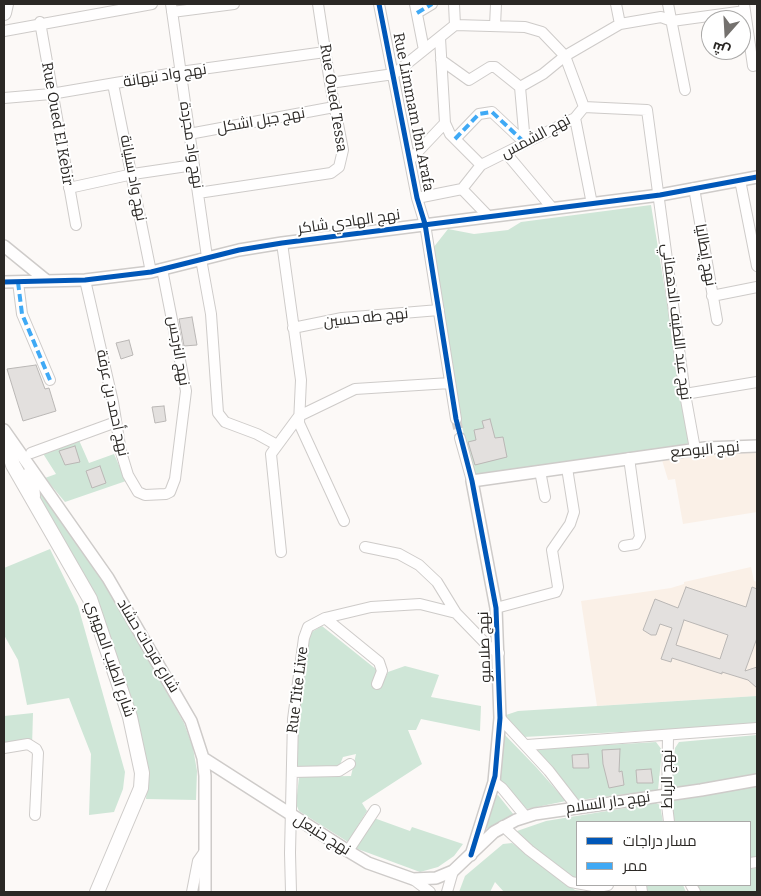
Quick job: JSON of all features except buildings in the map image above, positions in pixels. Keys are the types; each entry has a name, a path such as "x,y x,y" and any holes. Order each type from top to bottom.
{"main road":[{"path":"4,13 6,4"},
{"name":"شارع الطيب المهيري","path":"4,436 14,465 90,599 130,717 142,773 141,788 97,892"},
{"path":"32,472 33,499"}],"street":[{"path":"4,31 40,22 152,4"},
{"path":"171,8 234,4"},
{"name":"Rue Oued Tessa","path":"198,193 334,172 343,158 318,4"},
{"name":"Rue Limmam Ibn Arafa","path":"379,4 417,198 425,224"},
{"path":"424,50 416,8 432,4"},
{"path":"330,84 394,74 455,25 454,4"},
{"path":"495,26 496,4"},
{"path":"616,4 620,24"},
{"path":"668,4 685,90"},
{"name":"نهج واد مجردة","path":"171,8 198,193 211,314 218,413 225,422 257,434 277,445"},
{"path":"520,88 543,74 565,56 620,24 661,17 672,21 744,8 753,66 757,64"},
{"name":"Rue Oued El Kebir","path":"40,22 51,94 76,225"},
{"name":"نهج الشمس","path":"455,25 525,27 542,32 565,56 584,107 575,118 482,165"},
{"path":"417,198 462,189 482,165 450,134 445,122 440,38"},
{"name":"نهج واد نبهانة","path":"4,98 51,94 180,72 325,52"},
{"path":"440,60 469,80 490,67 495,67 520,88 525,143"},
{"name":"نهج واد سليانة","path":"113,84 157,270"},
{"name":"نهج عبد اللطيف الدهماني","path":"584,107 647,110 660,195 685,394 695,449"},
{"name":"نهج جبل اشكل","path":"189,134 334,108"},
{"path":"455,139 479,114 492,112 525,143"},
{"path":"575,118 592,204"},
{"path":"410,160 445,122"},
{"path":"506,153 554,209"},
{"path":"69,188 133,174 194,165"},
{"name":"نهج الهادي شاكر","path":"4,282 85,280 157,270 204,258 282,243 660,195 757,177"},
{"path":"740,180 757,266"},
{"name":"نهج إيطاليا","path":"694,188 717,320"},
{"path":"462,189 489,217"},
{"path":"425,224 456,419"},
{"path":"282,243 301,380 298,423 344,521"},
{"path":"4,246 47,281"},
{"name":"نهج النرجس","path":"157,270 186,391 175,480 170,492"},
{"name":"نهج أحمد بن عرفة","path":"85,280 113,402 120,452 133,487 145,495 170,492"},
{"path":"18,282 22,314 50,380"},
{"path":"712,296 757,287"},
{"name":"نهج طه حسين","path":"293,328 342,318 439,310"},
{"path":"685,394 757,382"},
{"path":"281,552 271,457 277,445 299,416 355,389 450,383"},
{"path":"31,453 116,422"},
{"name":"شارع فرحات حشاد","path":"4,430 108,578 191,721 203,758 205,892"},
{"name":"نهج صلامبو","path":"460,438 472,480 496,608 499,653 500,718 494,782 471,855"},
{"name":"نهج البوصع","path":"472,480 695,449 725,446 757,446"},
{"path":"624,546 636,544 640,537 629,458"},
{"path":"496,608 552,595 556,592 558,587 552,550 570,524 574,512 567,468"},
{"path":"540,471 545,497"},
{"path":"365,547 399,554 420,565 437,582 456,613 482,641 499,653"},
{"name":"Rue Tite Live","path":"291,892 293,719 304,638 308,627 325,618 371,607 403,603 420,604 456,613"},
{"path":"325,618 379,662 382,671 376,684"},
{"path":"500,718 526,745 577,807"},
{"path":"526,745 573,740 668,736 757,728"},
{"name":"نهج الرباط","path":"668,736 667,795 669,821"},
{"path":"4,748 28,744 36,749 38,753 35,815"},
{"name":"نهج حنبعل","path":"203,758 291,816 368,863 413,879 436,878 453,871"},
{"path":"292,772 340,771 350,764"},
{"name":"نهج دار السلام","path":"471,855 488,837 503,826 526,817 577,807 757,780"},
{"path":"494,782 502,788 526,817"},
{"path":"348,851 375,810"},
{"path":"503,826 529,850 571,882 576,883"},
{"path":"192,892 198,861 205,851"},
{"path":"446,892 453,871 471,855"},
{"path":"413,879 430,892"}],"shaded area":[{"path":"757,451 757,512 683,524 675,479 668,480 662,460 706,452"},
{"path":"751,567 754,581 757,582 757,696 597,706 581,601 671,588 684,584 684,582"}],"green space":[{"path":"651,205 690,443 629,456 473,477 453,384 433,248 448,229 474,234 508,230 521,222"},
{"path":"78,438 89,463 114,454 126,481 65,502 45,478 56,474 42,452"},
{"path":"38,487 102,576 184,723 193,748 197,771 196,800 146,799 148,766 130,697 38,497"},
{"path":"50,549 78,606 125,772 123,789 114,812 89,815 91,754 69,698 27,705 18,660 4,635 4,568"},
{"path":"322,626 377,670 371,685 380,689 388,672 405,666 439,675 431,697 481,706 480,731 421,719 416,730 408,730 422,764 362,803 367,811 348,842 299,811 296,804 299,777 351,776 356,754 343,757 339,767 295,768 298,726 310,633"},
{"path":"757,696 757,725 523,737 503,716 518,711"},
{"path":"33,713 32,747 4,751 4,716"},
{"path":"504,734 566,801 527,809 500,780"},
{"path":"757,735 757,775 675,788 672,780 675,748 679,742"},
{"path":"656,742 662,750 658,790 579,800 535,753 539,749"},
{"path":"757,786 757,859 751,860 751,821 672,821 671,800"},
{"path":"498,795 514,815 488,829 483,827 494,796"},
{"path":"656,803 660,805 663,821 576,821 576,881 517,835 517,831 546,821"},
{"path":"374,818 410,831 412,827 463,844 454,856 438,867 420,872 355,848"},
{"path":"512,843 575,890 593,892 504,892 495,882 490,892 459,892 465,876 503,844"},
{"path":"757,868 757,892 697,892 694,886 751,886 751,869"},
{"path":"644,886 683,886 686,892 645,892"}],"tunnel":[{"path":"456,419 460,438"}],"marked path":[{"path":"417,13 432,4"},
{"path":"455,139 479,114 492,112 525,143"},
{"path":"18,282 22,314 50,380"}],"cycle path":[{"path":"379,4 417,198 425,224 456,419 472,481 496,608 500,718 495,776 471,855"},
{"path":"4,282 85,280 151,272 239,250 282,243 660,195 757,177"}]}
